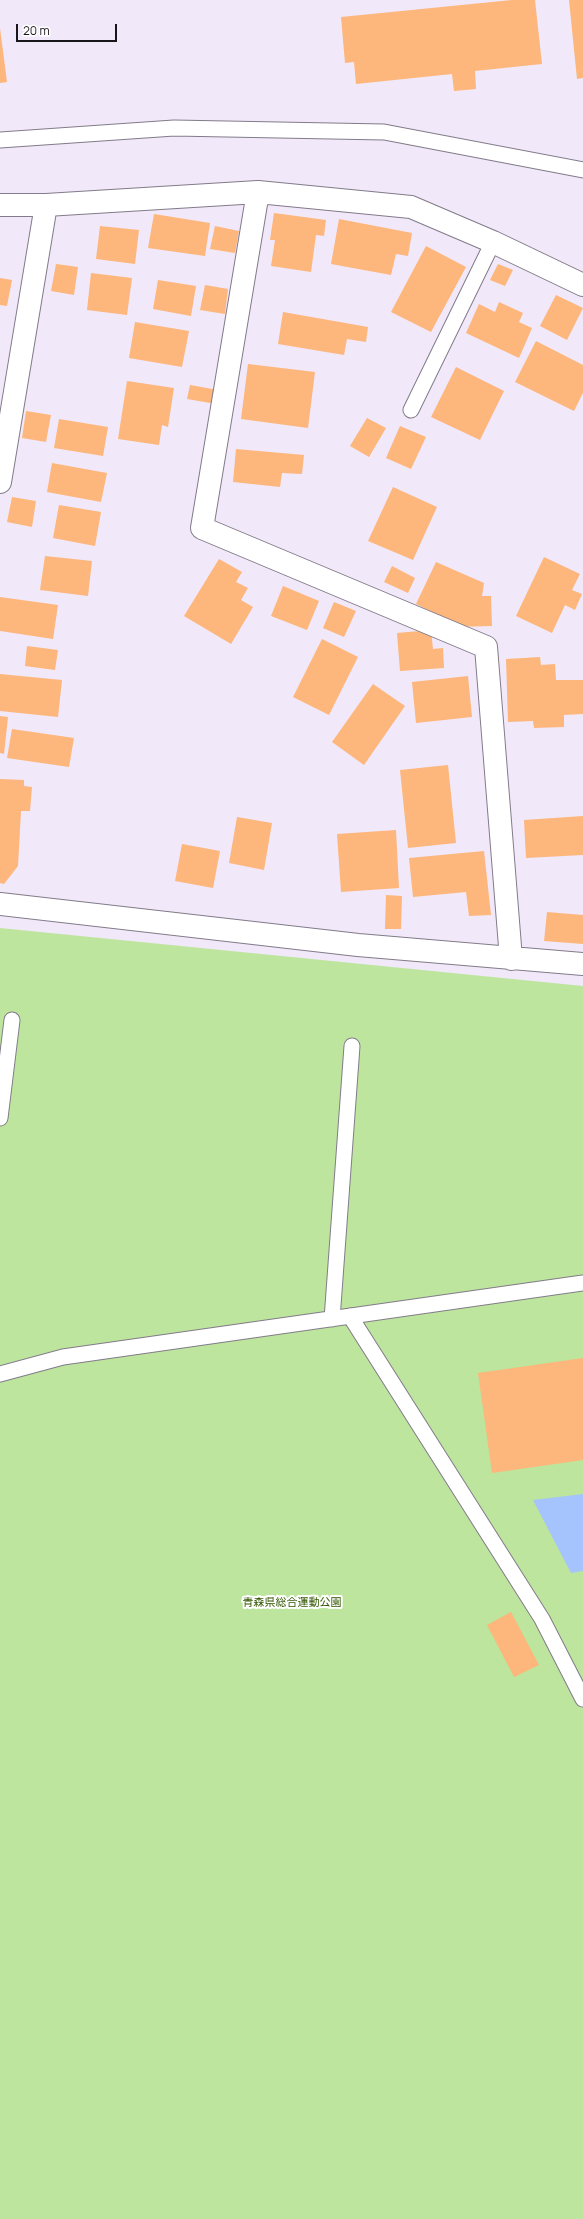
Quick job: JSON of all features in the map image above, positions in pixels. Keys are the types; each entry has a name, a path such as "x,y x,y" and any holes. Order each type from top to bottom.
{"street":[{"path":"258,192 202,528 486,647 511,959"},
{"path":"0,205 46,205 258,192 411,207 493,242 583,285"},
{"path":"0,482 46,205"},
{"path":"0,904 358,945 583,964"}],"lane":[{"path":"0,140 174,128 384,132 583,170"},
{"path":"411,410 493,242"},
{"path":"0,1118 12,1020"},
{"path":"332,1319 352,1046"},
{"path":"0,1374 63,1357 583,1283"},
{"path":"350,1316 542,1619 583,1699"}],"green space":[{"name":"青森県総合運動公園","path":"0,928 583,986 583,2219 0,2219"}],"water":[{"path":"583,1494 583,1571 571,1573 533,1500"}],"building":[{"path":"512,0 535,0 542,64 475,71 476,89 454,91 452,74 356,84 354,62 345,63 341,17"},
{"path":"569,0 583,0 583,78 577,79"},
{"path":"0,28 7,82 0,83"},
{"path":"274,213 326,220 324,236 316,235 311,272 271,266 275,240 270,240"},
{"path":"154,214 210,223 205,256 148,248"},
{"path":"339,219 412,233 408,256 396,254 391,275 331,264"},
{"path":"100,226 139,230 135,264 96,259"},
{"path":"215,226 239,231 235,253 210,249"},
{"path":"426,246 466,267 431,332 391,312"},
{"path":"56,264 78,267 74,295 51,291"},
{"path":"498,264 513,270 505,286 490,280"},
{"path":"91,273 132,278 127,315 87,310"},
{"path":"0,278 12,280 7,306 0,305"},
{"path":"158,280 196,286 191,316 153,309"},
{"path":"205,285 228,289 225,314 200,310"},
{"path":"556,295 583,308 567,340 540,326"},
{"path":"499,302 523,313 519,322 532,328 519,358 466,333 479,304 495,312"},
{"path":"283,312 368,327 366,342 347,339 344,355 278,344"},
{"path":"135,322 189,331 182,367 129,358"},
{"path":"536,341 583,365 583,393 574,411 515,382"},
{"path":"248,364 315,372 308,428 241,419"},
{"path":"456,367 504,391 480,440 431,417"},
{"path":"127,381 174,388 168,427 162,425 159,445 118,439"},
{"path":"190,385 218,390 216,404 187,399"},
{"path":"26,411 51,415 46,442 22,438"},
{"path":"367,418 386,428 369,457 350,446"},
{"path":"59,419 108,427 103,456 54,448"},
{"path":"400,426 426,437 411,469 386,458"},
{"path":"236,449 304,455 302,474 282,473 280,487 233,482"},
{"path":"52,463 107,473 101,502 47,492"},
{"path":"393,487 437,507 413,560 368,541"},
{"path":"12,497 36,501 32,527 7,522"},
{"path":"59,505 101,512 95,546 53,538"},
{"path":"45,556 92,561 88,596 40,590"},
{"path":"544,557 580,574 572,590 582,594 575,610 565,605 552,633 516,616"},
{"path":"219,559 242,572 236,582 248,588 241,600 253,607 231,644 184,616"},
{"path":"436,562 484,583 482,596 491,596 492,626 454,627 454,623 416,604"},
{"path":"392,566 415,578 408,593 384,582"},
{"path":"283,586 319,601 307,630 271,616"},
{"path":"0,597 58,605 53,639 0,631"},
{"path":"334,602 356,611 344,637 323,628"},
{"path":"431,630 433,649 443,648 444,668 400,671 397,633"},
{"path":"322,639 358,657 329,715 293,697"},
{"path":"27,646 58,650 55,670 25,666"},
{"path":"540,657 541,665 555,664 556,680 583,680 583,714 564,715 564,727 534,728 533,721 508,722 506,659"},
{"path":"0,674 62,680 58,717 0,711"},
{"path":"468,676 472,717 416,723 412,682"},
{"path":"373,684 405,706 364,765 332,742"},
{"path":"0,716 8,717 4,754 0,753"},
{"path":"12,729 74,738 69,767 7,758"},
{"path":"448,765 456,843 408,848 400,770"},
{"path":"0,779 24,780 24,786 32,787 30,811 21,811 18,866 4,884 0,883"},
{"path":"583,816 583,855 526,858 524,820"},
{"path":"237,817 272,823 264,870 229,863"},
{"path":"396,830 399,888 341,892 337,834"},
{"path":"182,844 220,851 213,888 175,881"},
{"path":"484,851 491,915 469,916 466,892 413,897 409,858"},
{"path":"386,895 402,896 401,929 385,929"},
{"path":"547,912 583,915 583,944 544,941"},
{"path":"583,1358 583,1460 492,1473 478,1373"},
{"path":"511,1612 539,1665 514,1677 487,1625"}]}
